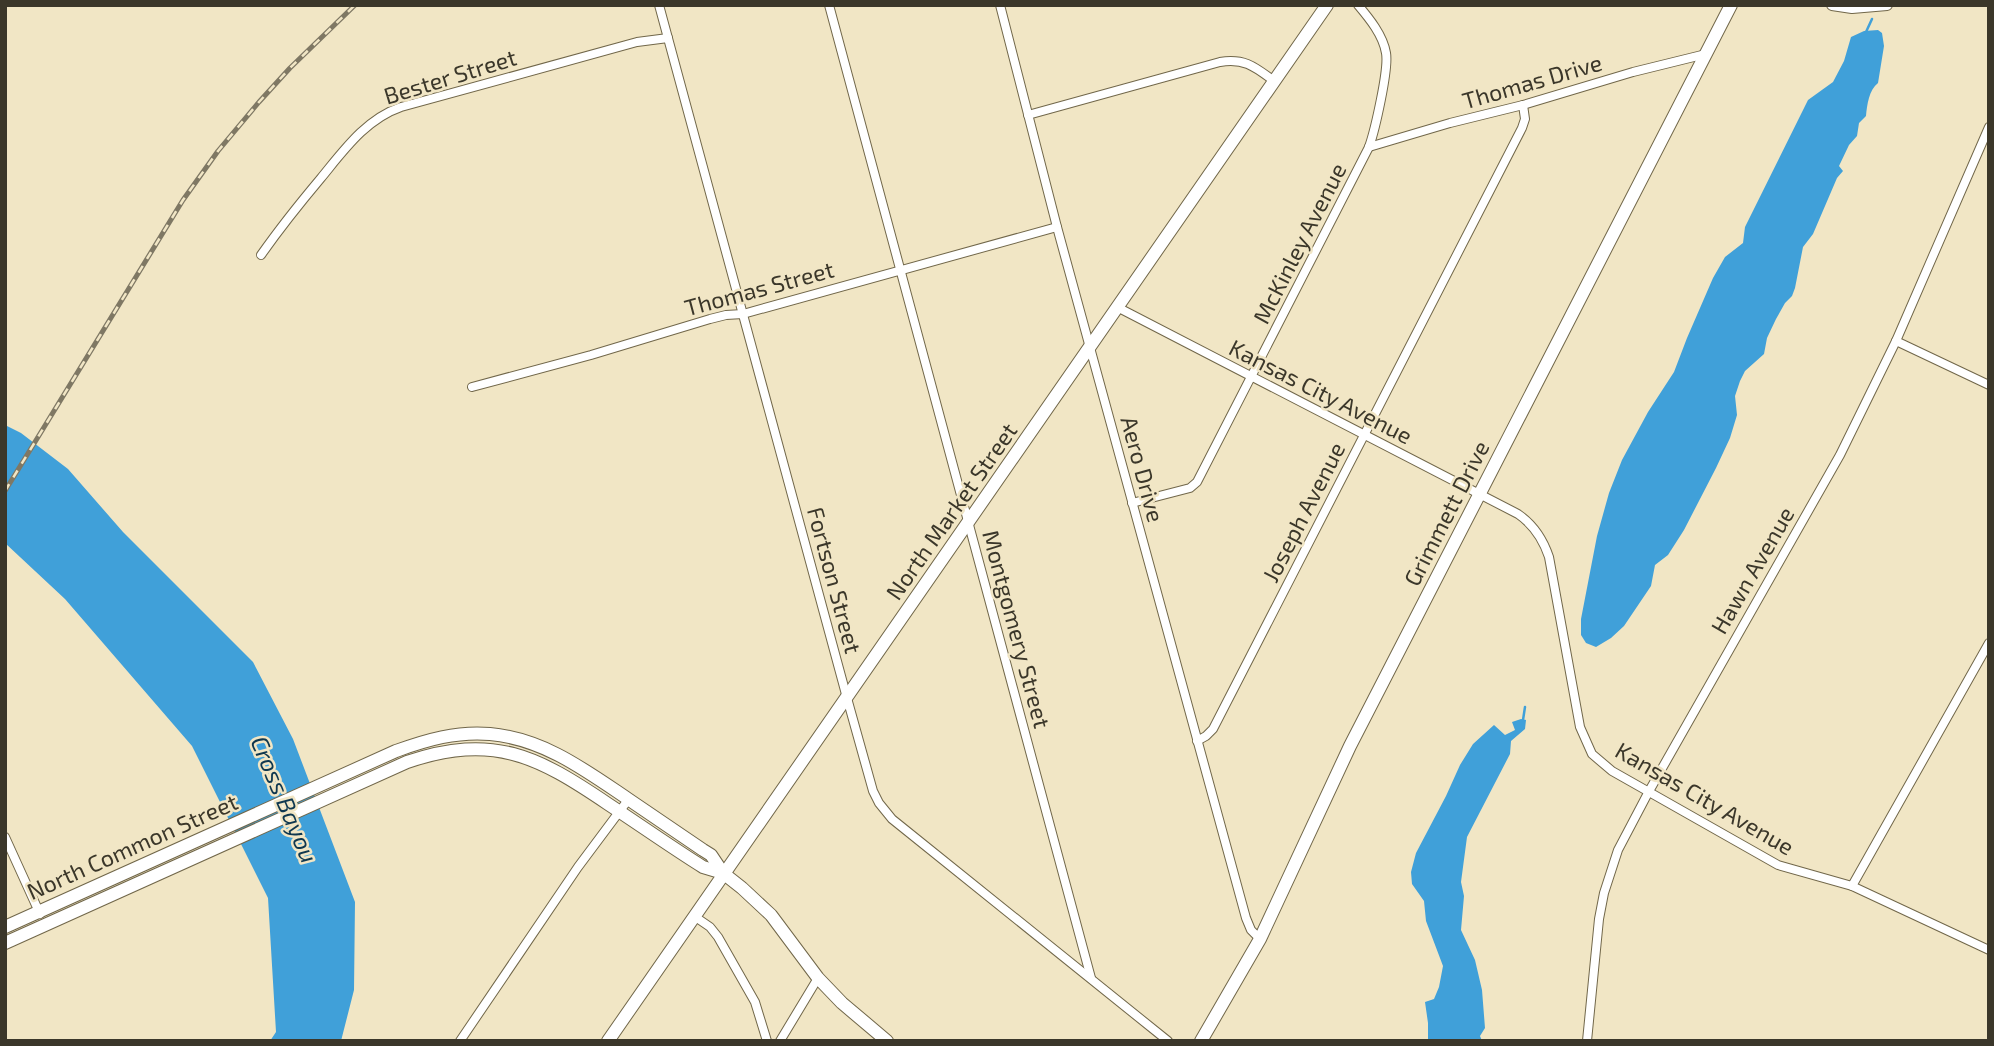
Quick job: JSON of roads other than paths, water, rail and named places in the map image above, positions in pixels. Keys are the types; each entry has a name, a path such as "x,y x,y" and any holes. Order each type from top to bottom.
{"main road":[{"name":"North Market Street","path":"608,1041 1327,5"},
{"name":"Grimmett Drive","path":"1200,1041 1260,939 1350,746 1731,5"},
{"name":"North Common Street","path":"5,927 396,751 451,735 489,734 528,741 556,753 583,768 711,855 723,873 771,915 818,978 842,1003 887,1041"},
{"name":"North Common Street","path":"5,943 407,762 465,750 498,751 529,758 557,771 703,867 723,873"}],"street":[{"name":"Fortson Street","path":"659,5 873,791 886,813 1167,1041"},
{"name":"Montgomery Street","path":"829,5 1091,978"},
{"name":"Aero Drive","path":"1000,5 1057,227 1246,918 1251,930 1260,939"},
{"name":"McKinley Avenue","path":"1132,503 1190,488 1197,482 1369,147 1374,133 1387,58 1377,30 1358,5"},
{"path":"1832,5 1852,8 1887,5"},
{"name":"Bester Street","path":"261,255 296,207 345,149 383,114 637,42 668,38"},
{"name":"Thomas Drive","path":"1369,147 1706,54"},
{"path":"1028,115 1234,60 1250,64 1274,81"},
{"name":"Joseph Avenue","path":"1197,741 1213,729 1522,128 1525,114 1523,105"},
{"name":"Hawn Avenue","path":"1587,1041 1599,919 1618,850 1840,456 1896,341 1989,127"},
{"name":"Thomas Street","path":"472,387 710,319 743,314 1057,227"},
{"name":"Kansas City Avenue","path":"1117,307 1525,519 1543,540 1549,557 1580,727 1592,754 1612,771 1778,865 1852,886 1989,950"},
{"path":"1896,341 1989,385"},
{"path":"1852,886 1989,643"},
{"path":"460,1041 578,867 628,800"},
{"path":"5,837 45,925"},
{"path":"695,916 710,927 724,948 755,1002 767,1041"},
{"path":"780,1041 818,978"}],"water":[{"path":"1878,30 1882,33 1884,46 1878,83 1871,94 1866,116 1859,123 1857,136 1849,145 1839,166 1843,171 1837,178 1813,234 1803,247 1792,296 1776,319 1767,338 1764,354 1745,371 1740,381 1735,396 1737,415 1716,468 1684,530 1668,555 1655,565 1651,586 1624,626 1596,647 1586,643 1581,635 1581,619 1597,536 1622,460 1674,372 1713,278 1725,257 1743,243 1745,227 1808,100 1833,82 1844,61 1851,37 1864,31"},
{"name":"Cross Bayou","path":"5,425 21,433 68,469 123,532 253,662 293,739 355,902 354,990 341,1041 270,1041 276,1032 268,898 192,746 65,599 5,543"},
{"path":"1526,720 1525,729 1511,741 1510,754 1467,837 1461,882 1464,896 1461,930 1475,960 1482,990 1485,1028 1480,1036 1482,1041 1428,1041 1425,1002 1434,999 1443,966 1426,921 1424,901 1412,884 1411,872 1416,853 1473,744 1494,725 1505,735 1515,730 1512,722"}],"waterway":[{"path":"1866,32 1872,19"},
{"path":"1523,720 1525,707"}],"railway":[{"path":"5,491 183,200 218,151 290,68 355,5"}]}
